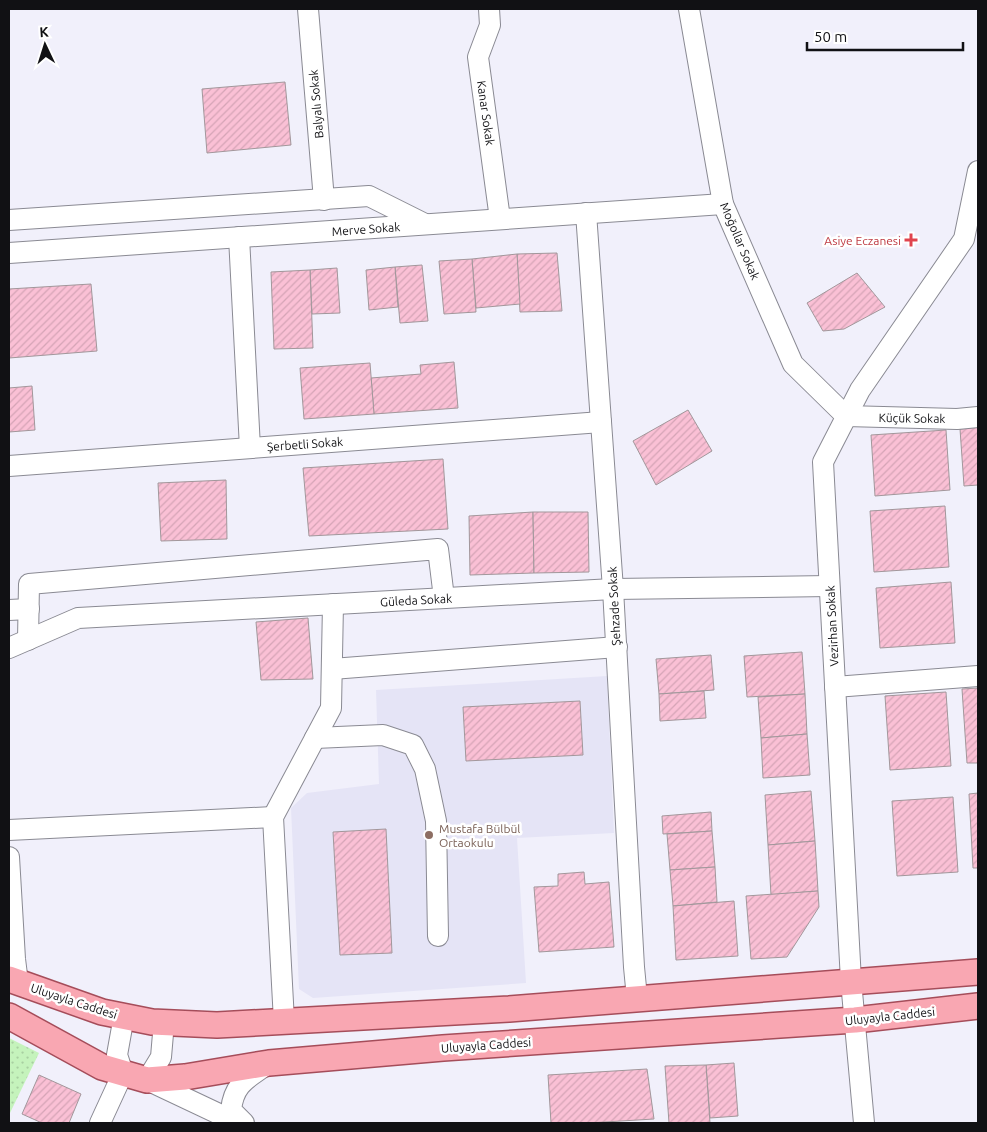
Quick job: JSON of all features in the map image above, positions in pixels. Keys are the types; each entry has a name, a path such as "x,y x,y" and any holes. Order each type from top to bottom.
{"main road":[{"name":"Uluyayla Caddesi","path":"13,981 102,1012 152,1022 217,1024 499,1009 978,972"},
{"name":"Uluyayla Caddesi","path":"9,1016 102,1067 147,1080 185,1078 269,1063 443,1048 855,1020 978,1006"}],"street":[{"name":"Balyalı Sokak","path":"308,9 324,200"},
{"name":"Kanar Sokak","path":"490,9 490,24 478,57 500,219"},
{"name":"Moğollar Sokak","path":"688,9 723,204 793,364 846,416"},
{"name":"Vezirhan Sokak","path":"864,1123 851,981 823,462 860,390 971,239 978,172"},
{"path":"9,220 369,196 427,224"},
{"name":"Merve Sokak","path":"9,253 723,204"},
{"name":"Şehzade Sokak","path":"586,213 613,589 634,967 638,998"},
{"path":"239,237 250,448"},
{"name":"Küçük Sokak","path":"846,416 958,419 978,417"},
{"name":"Şerbetli Sokak","path":"9,466 601,422"},
{"path":"28,640 29,584 438,549 444,598"},
{"name":"Güleda Sokak","path":"9,648 78,618 613,589 829,586"},
{"path":"284,1021 273,816 331,708 333,604"},
{"path":"9,610 29,609"},
{"path":"332,669 616,647"},
{"path":"835,687 978,676"},
{"path":"315,738 383,734 413,745 425,769 436,821 438,936"},
{"path":"9,830 273,816"},
{"path":"9,857 14,958 13,981"},
{"path":"100,1123 123,1073 117,1055 124,1016"},
{"path":"164,1022 161,1057 147,1080 238,1123"},
{"path":"244,1123 231,1110 233,1096 239,1085 269,1063"}],"shaded area":[{"name":"Mustafa Bülbül Ortaokulu","path":"607,676 614,833 517,838 526,983 313,998 299,989 291,808 307,793 379,784 376,690"}],"green space":[{"path":"9,1038 39,1053 9,1115"}],"building":[{"path":"285,82 291,145 207,153 202,89"},
{"path":"557,253 562,311 520,312 517,254"},
{"path":"517,254 520,304 476,308 472,259"},
{"path":"472,259 476,312 444,314 439,261"},
{"path":"422,265 428,321 400,323 395,267"},
{"path":"395,267 398,307 369,310 366,270"},
{"path":"337,268 340,313 312,314 310,270"},
{"path":"310,270 313,348 274,349 271,272"},
{"path":"857,273 885,307 844,329 823,331 807,303"},
{"path":"91,284 97,351 9,358 9,289"},
{"path":"454,362 458,408 374,414 371,378 421,374 420,365"},
{"path":"370,363 374,414 304,419 300,368"},
{"path":"32,386 35,430 9,432 9,388"},
{"path":"688,410 712,451 656,485 633,441"},
{"path":"978,427 978,485 964,486 960,429"},
{"path":"946,430 950,490 875,496 871,435"},
{"path":"443,459 448,529 309,536 303,468"},
{"path":"226,480 227,539 161,541 158,483"},
{"path":"945,506 949,567 874,572 870,511"},
{"path":"533,512 534,573 470,575 469,516"},
{"path":"533,512 588,512 589,572 534,573"},
{"path":"951,582 955,643 880,648 876,588"},
{"path":"308,618 313,679 261,680 256,622"},
{"path":"802,652 805,694 747,697 744,656"},
{"path":"711,655 714,690 659,694 656,659"},
{"path":"978,688 978,763 967,763 962,689"},
{"path":"704,691 706,718 660,721 659,694"},
{"path":"946,692 951,766 890,770 885,696"},
{"path":"805,694 807,734 761,738 758,697"},
{"path":"580,701 583,755 466,761 463,707"},
{"path":"807,734 810,775 763,778 761,738"},
{"path":"811,791 815,841 768,845 765,795"},
{"path":"978,793 978,868 973,868 969,794"},
{"path":"953,797 958,872 897,876 892,801"},
{"path":"711,812 712,831 663,834 662,816"},
{"path":"386,829 392,953 340,955 333,832"},
{"path":"712,831 715,867 670,870 667,834"},
{"path":"815,841 818,891 771,895 768,845"},
{"path":"715,867 717,902 673,906 670,870"},
{"path":"584,872 585,884 609,882 614,947 539,952 534,887 558,886 558,874"},
{"path":"818,891 819,907 787,957 751,959 746,896"},
{"path":"734,901 738,956 676,960 673,906"},
{"path":"734,1063 738,1116 710,1118 706,1065"},
{"path":"706,1065 710,1123 669,1123 665,1066"},
{"path":"647,1069 654,1119 551,1123 548,1075"},
{"path":"39,1075 81,1094 69,1123 42,1123 22,1114"}],"place":[{"name":"Asiye Eczanesi","path":"911,240"},
{"name":"Mustafa Bülbül Ortaokulu","path":"429,835"}]}
